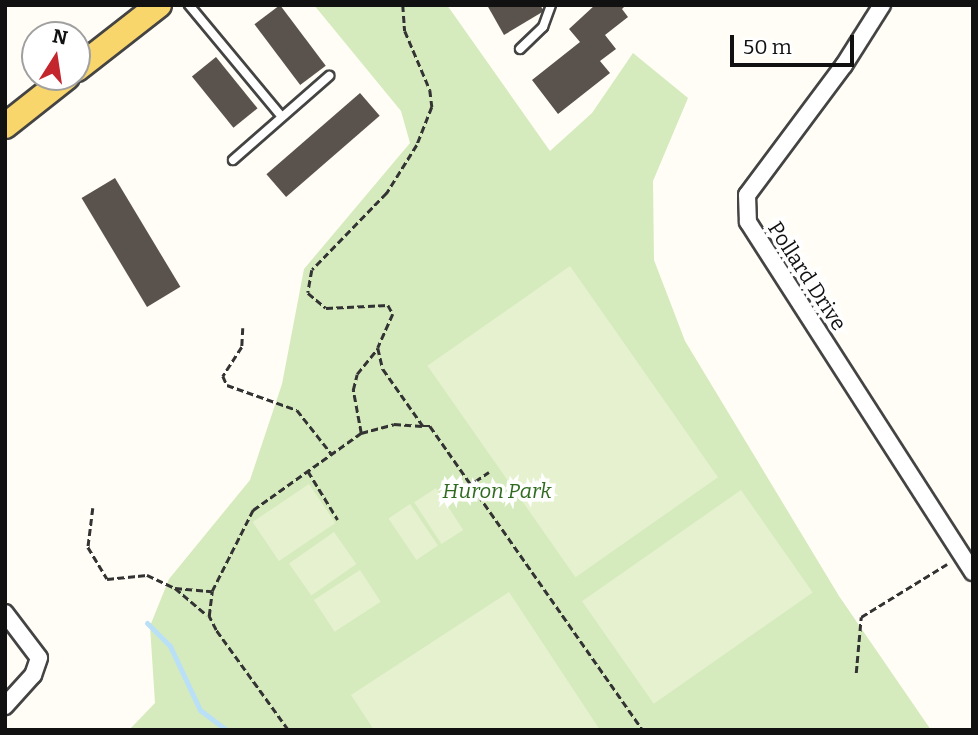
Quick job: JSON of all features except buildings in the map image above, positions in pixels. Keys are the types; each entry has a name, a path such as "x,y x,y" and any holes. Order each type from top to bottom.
{"main road":[{"path":"91,58 159,5"},
{"path":"5,126 49,91"}],"street":[{"name":"Pollard Drive","path":"882,5 844,65 747,195 748,222 973,572"},
{"path":"5,613 39,658 33,675 5,706"}],"lane":[{"path":"189,5 281,116"},
{"path":"520,49 543,27 551,5"},
{"path":"233,160 329,76"}],"path":[{"path":"360,433 353,390 357,374 378,348 393,314 388,305 326,308 312,302 308,293 312,270 387,192 417,145 432,107 405,31 403,5"},
{"path":"243,328 242,347 223,376 227,385 297,410 332,454"},
{"path":"378,348 383,369 422,426"},
{"path":"208,616 212,591 254,510 360,433 394,424 430,426 643,730"},
{"path":"309,471 338,520"},
{"path":"449,499 489,472"},
{"path":"93,508 88,547 107,579 147,575 175,588 208,616 288,730"},
{"path":"856,673 861,617 962,555"},
{"path":"175,588 212,591"}],"green space":[{"name":"Huron Park","path":"314,5 447,5 550,151 592,113 633,53 688,98 653,181 654,260 685,341 839,596 931,730 129,730 155,703 150,626 169,579 250,480 282,384 304,269 410,143 401,111"},
{"path":"570,266 718,477 575,577 427,366"},
{"path":"309,484 335,523 279,561 253,522"},
{"path":"436,488 463,530 441,544 414,502"},
{"path":"741,490 813,592 654,704 582,601"},
{"path":"410,504 438,545 416,560 388,519"},
{"path":"334,532 356,564 311,595 289,564"},
{"path":"360,570 381,602 335,632 314,600"},
{"path":"509,592 600,730 374,730 351,695"}],"waterway":[{"path":"147,623 170,646 200,710 227,730"}]}
